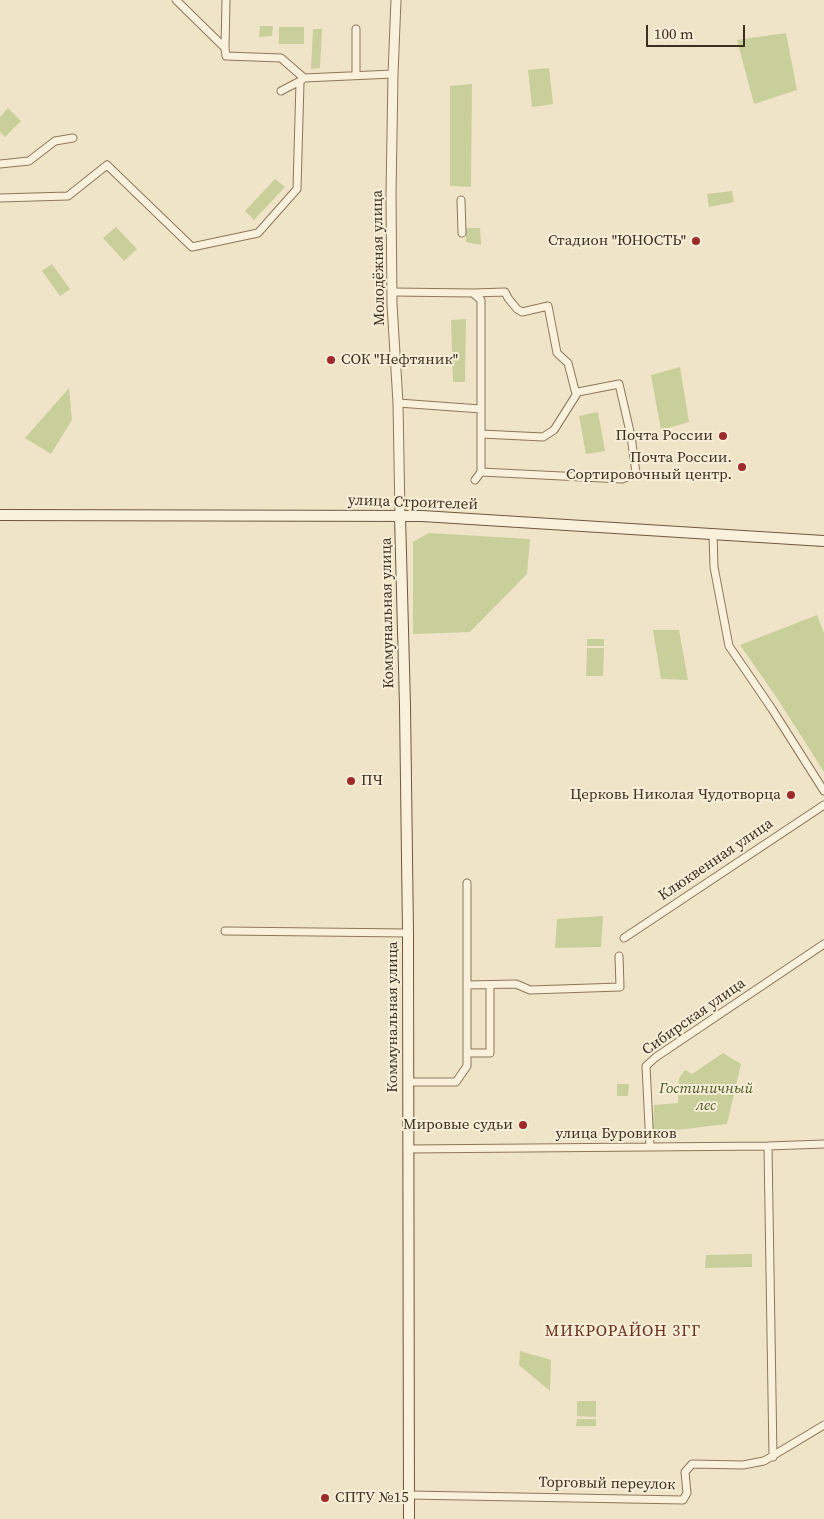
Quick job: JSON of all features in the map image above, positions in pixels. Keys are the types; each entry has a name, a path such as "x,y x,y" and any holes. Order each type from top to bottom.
{"main road":[{"name":"улица Строителей","path":"0,515 400,516 824,541"},
{"name":"Коммунальная улица","path":"400,516 408,933 409,1519"}],"street":[{"path":"176,0 225,48"},
{"path":"0,198 68,196 107,165 192,247 258,233 297,189 302,80 281,58 226,56 226,0"},
{"name":"Молодёжная улица","path":"396,0 392,194 400,516"},
{"path":"356,30 356,75"},
{"path":"281,91 302,80 393,74"},
{"path":"0,164 29,161 55,141 73,138"},
{"path":"461,200 462,234"},
{"path":"393,292 505,292 517,309 522,312 548,306 557,353 568,363 576,394"},
{"path":"473,293 481,300 481,472 475,480"},
{"path":"481,434 543,437 554,430 578,392 619,384 631,436 636,473 622,479 481,472"},
{"path":"398,403 481,408"},
{"path":"713,533 714,567 729,646 772,709 824,792"},
{"name":"Клюквенная улица","path":"624,938 824,805"},
{"path":"408,1082 456,1082 467,1066 467,884"},
{"path":"225,931 408,933"},
{"name":"Сибирская улица","path":"650,1147 646,1066 824,944"},
{"path":"466,985 516,984 530,990 620,987 619,956"},
{"path":"467,1053 490,1053 490,984"},
{"name":"улица Буровиков","path":"408,1149 824,1144"},
{"path":"768,1146 773,1457"},
{"path":"773,1457 824,1425"},
{"name":"Торговый переулок","path":"409,1495 683,1500 687,1493 685,1472 692,1464 754,1464 773,1457"}],"green space":[{"path":"260,26 273,26 272,36 259,37"},
{"path":"279,27 304,27 304,44 279,44"},
{"path":"313,29 322,29 320,68 311,69"},
{"path":"786,33 797,90 754,104 737,40"},
{"path":"549,68 553,104 532,107 528,70"},
{"path":"472,84 471,187 450,186 450,86"},
{"path":"8,108 21,121 5,137 0,132 0,117"},
{"path":"275,179 285,187 254,220 245,211"},
{"path":"732,191 734,202 709,207 707,194"},
{"path":"116,227 137,249 124,261 103,238"},
{"path":"466,228 480,228 481,245 466,242"},
{"path":"52,264 70,289 60,296 42,271"},
{"path":"466,319 465,382 453,382 451,320"},
{"path":"680,367 689,422 661,430 651,375"},
{"path":"69,388 72,420 51,454 25,438"},
{"path":"598,412 605,451 586,454 579,416"},
{"path":"429,533 530,539 527,574 470,632 413,634 413,542"},
{"path":"817,615 824,633 824,772 777,698 740,645"},
{"path":"653,630 679,630 688,680 661,679"},
{"path":"587,639 604,639 604,646 587,646"},
{"path":"587,648 604,648 603,676 586,676"},
{"path":"603,916 601,947 555,948 557,919"},
{"name":"Гостиничный лес","path":"723,1053 741,1064 727,1124 677,1130 653,1130 654,1105 678,1103 679,1078 685,1070 692,1074"},
{"path":"617,1084 629,1084 628,1096 617,1096"},
{"path":"752,1254 752,1267 705,1268 706,1255"},
{"path":"520,1351 551,1360 550,1391 519,1365"},
{"path":"577,1401 596,1401 596,1417 577,1416"},
{"path":"577,1419 596,1419 596,1426 576,1426"}],"place":[{"name":"Стадион \"ЮНОСТЬ\"","path":"696,241"},
{"name":"СОК \"Нефтяник\"","path":"331,360"},
{"name":"Почта России","path":"723,436"},
{"name":"Почта России. Сортировочный центр.","path":"742,467"},
{"name":"ПЧ","path":"351,781"},
{"name":"Церковь Николая Чудотворца","path":"791,795"},
{"name":"Мировые судьи","path":"523,1125"},
{"name":"СПТУ №15","path":"325,1498"}],"district":[{"name":"МИКРОРАЙОН 3ГГ","path":"623,1332"}]}
